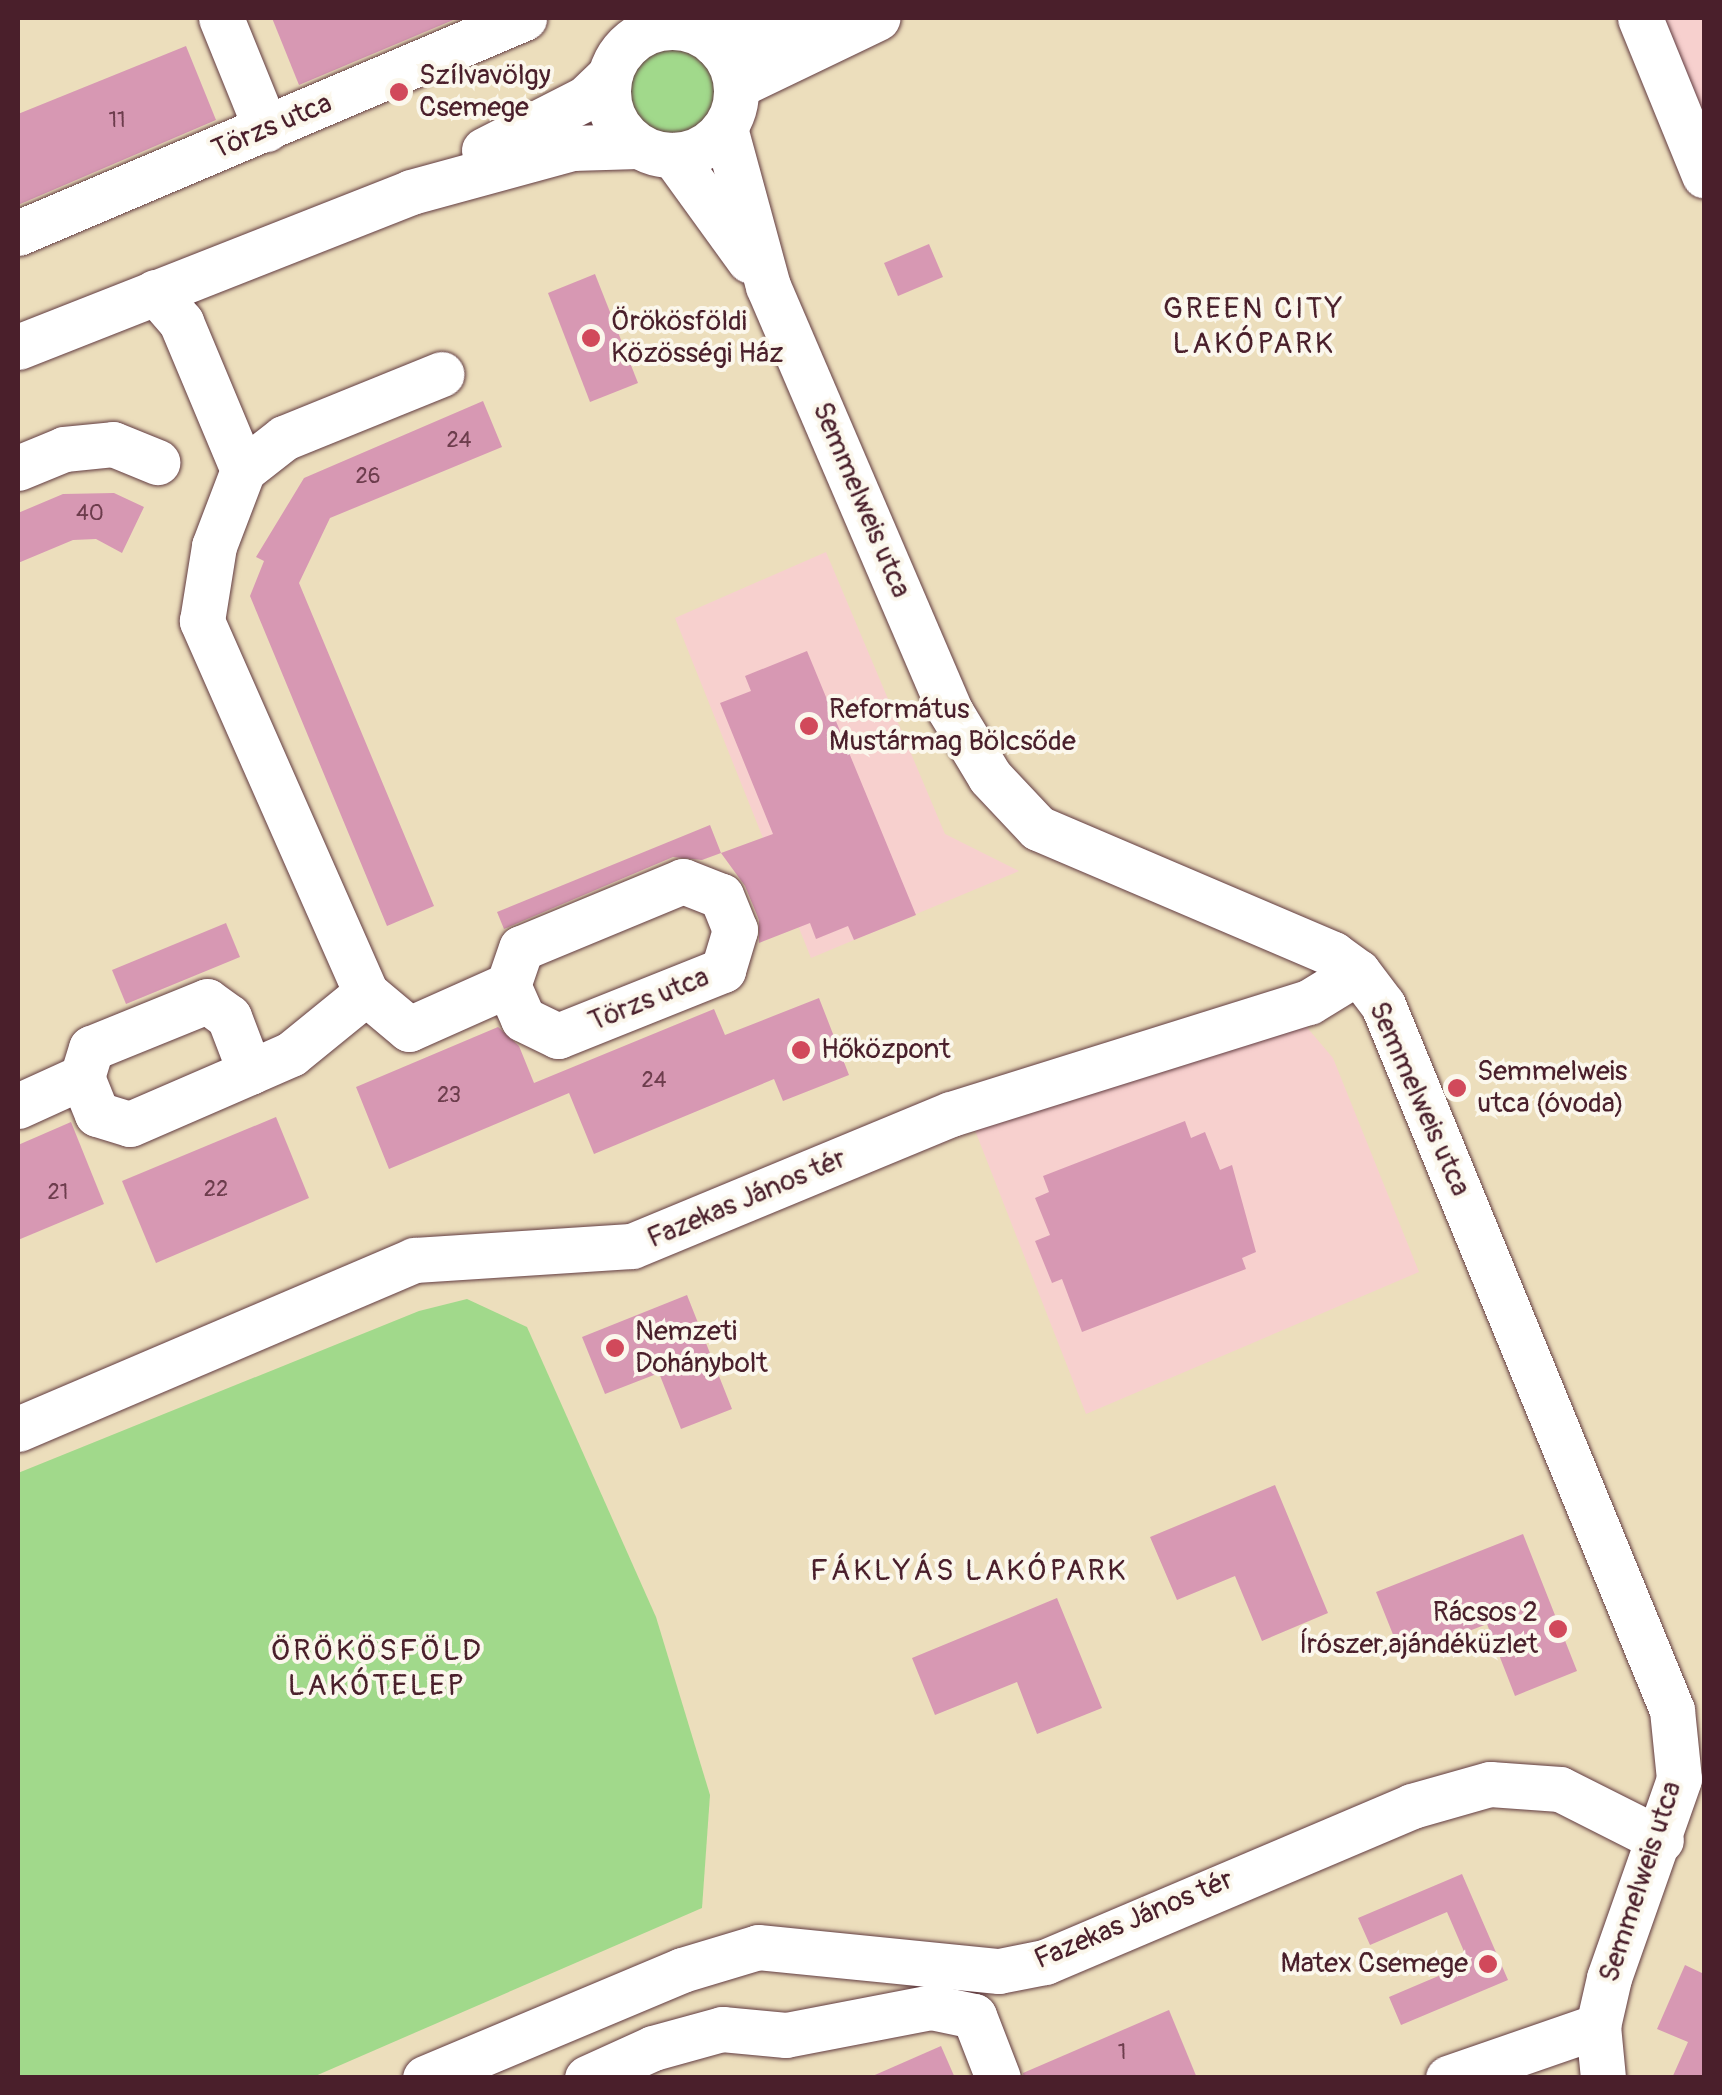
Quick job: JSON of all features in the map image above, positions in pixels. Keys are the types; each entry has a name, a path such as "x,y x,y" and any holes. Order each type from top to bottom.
{"street":[{"path":"221,18 266,128"},
{"name":"Törzs utca","path":"18,233 524,18"},
{"path":"411,192 586,98 616,51 647,32 672,22 715,44 817,18"},
{"path":"18,347 411,192 572,148 702,148 730,107 877,18"},
{"path":"1640,18 1704,175"},
{"path":"715,44 730,107"},
{"path":"616,51 610,108 656,150"},
{"name":"Semmelweis utca","path":"730,107 768,286 949,709 990,777 1038,828 1304,939 1358,972 1383,1005 1672,1710 1679,1779 1661,1840 1608,1978 1598,2026 1603,2078"},
{"name":"Semmelweis utca","path":"656,150 768,286"},
{"path":"155,292 182,322 243,470"},
{"path":"442,374 284,438 243,470 214,546 202,621 366,993 409,1029 508,985"},
{"path":"18,468 64,449 114,444 157,462"},
{"name":"Törzs utca","path":"683,881 721,896 736,930 723,970 558,1036 523,1019 508,985 521,948 683,881"},
{"name":"Fazekas János tér","path":"18,1429 414,1260 632,1246 951,1114 1309,1002 1358,972"},
{"path":"250,1072 229,1017 207,1000 92,1048 82,1078 97,1114 130,1124 250,1072 290,1054 366,993"},
{"path":"18,1106 82,1078"},
{"name":"Fazekas János tér","path":"425,2078 682,1970 758,1947 999,1970 1045,1962 1412,1806 1490,1784 1560,1789 1661,1840"},
{"path":"587,2078 653,2048 722,2029 786,2035 931,2007 974,2016 998,2078"},
{"path":"1448,2078 1598,2026"}],"shaded area":[{"path":"1658,18 1704,18 1704,128"},
{"name":"Református Mustármag Bölcsőde","path":"826,552 945,834 1019,871 811,958 675,618"},
{"path":"1304,1024 1333,1058 1419,1272 1086,1414 971,1120"}],"green space":[{"path":"673,40 692,44 709,55 720,72 724,91 720,110 709,127 692,138 673,142 654,138 637,127 626,110 622,91 626,72 637,55 654,44"},
{"path":"467,1299 527,1327 656,1617 710,1795 702,1908 313,2077 18,2077 18,1473 419,1311"}],"building":[{"path":"272,18 458,18 299,85"},
{"path":"186,46 216,120 18,205 18,114"},
{"path":"929,244 943,277 898,296 884,263"},
{"name":"Örökösföldi Közösségi Ház","path":"595,274 638,383 590,402 548,293"},
{"path":"483,401 502,447 330,518 299,583 434,906 387,926 250,596 264,561 256,557 304,478"},
{"path":"114,493 144,507 122,553 96,539 73,540 18,563 18,513 63,494"},
{"path":"807,651 916,915 854,940 848,926 816,939 810,923 759,943 759,920 745,886 721,853 773,834 720,703 751,691 745,676"},
{"path":"710,825 721,853 702,860 673,857 504,929 497,912"},
{"path":"226,923 240,957 126,1004 112,970"},
{"path":"819,998 849,1075 783,1101 774,1079 594,1154 569,1093 389,1169 356,1087 498,1027 519,1046 534,1083 714,1009 725,1035"},
{"path":"276,1117 309,1198 156,1263 122,1181"},
{"path":"1185,1121 1191,1138 1205,1132 1220,1170 1232,1165 1256,1252 1242,1258 1246,1269 1082,1332 1062,1279 1052,1283 1035,1241 1050,1235 1035,1198 1049,1192 1043,1176"},
{"path":"71,1122 104,1204 18,1240 18,1145"},
{"path":"687,1295 732,1409 681,1429 659,1373 605,1394 582,1337"},
{"path":"1275,1485 1328,1613 1262,1641 1235,1576 1177,1600 1150,1537"},
{"path":"1523,1534 1577,1671 1515,1696 1487,1624 1402,1657 1376,1592"},
{"path":"1057,1598 1102,1708 1037,1734 1017,1682 935,1715 912,1658"},
{"path":"1462,1874 1508,1980 1401,2025 1389,1997 1469,1963 1447,1912 1370,1945 1358,1918"},
{"path":"1685,1965 1704,1974 1704,2078 1672,2078 1688,2042 1657,2029"},
{"path":"1169,2010 1197,2078 1024,2078 1023,2073"},
{"path":"941,2046 955,2078 868,2078"}],"place":[{"name":"Szílvavölgy Csemege","path":"399,92"},
{"name":"Örökösföldi Közösségi Ház","path":"591,338"},
{"name":"Református Mustármag Bölcsőde","path":"809,726"},
{"name":"Hőközpont","path":"801,1050"},
{"name":"Semmelweis utca (óvoda)","path":"1457,1088"},
{"name":"Nemzeti Dohánybolt","path":"615,1348"},
{"name":"Rácsos 2 Írószer,ajándéküzlet","path":"1558,1629"},
{"name":"Matex Csemege","path":"1488,1964"}],"district":[{"name":"GREEN CITY LAKÓPARK","path":"1254,326"},
{"name":"FÁKLYÁS LAKÓPARK","path":"969,1571"},
{"name":"ÖRÖKÖSFÖLD LAKÓTELEP","path":"377,1668"}]}
